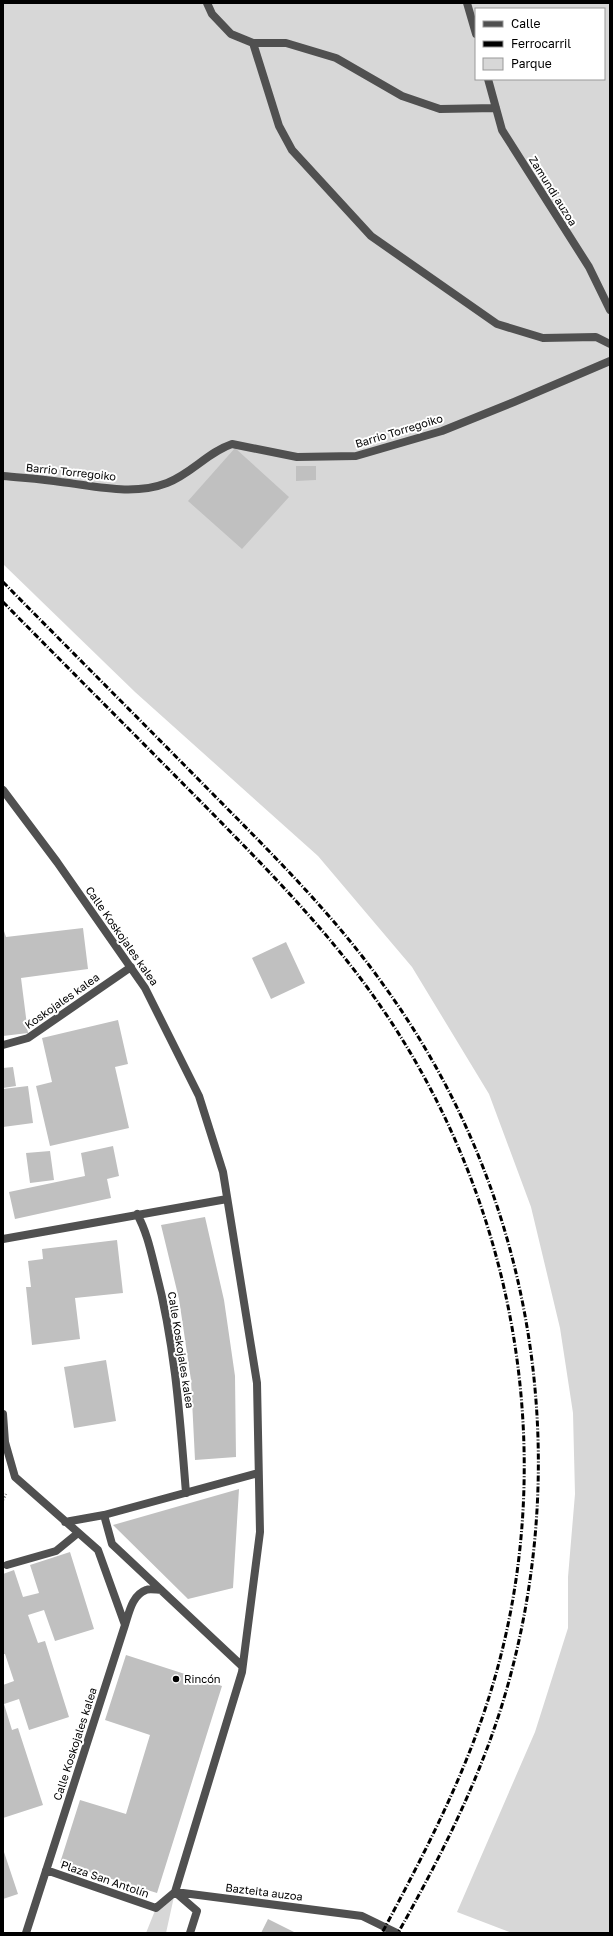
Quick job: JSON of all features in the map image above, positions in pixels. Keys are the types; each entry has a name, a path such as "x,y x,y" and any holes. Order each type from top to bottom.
{"street":[{"path":"207,3 212,14 231,34 253,43 286,43 336,58 402,96 440,109 496,108"},
{"path":"467,3 475,31"},
{"path":"253,43 279,126 292,150 371,236 497,324 543,338 596,337 610,344"},
{"name":"Zamundi auzoa","path":"488,80 502,130 589,267 610,310"},
{"name":"Barrio Torregoiko","path":"3,476 61,482 102,489 142,488 171,481 188,473 222,447 232,444 297,457 356,456 442,431 610,361"},
{"name":"Calle Koskojales kalea","path":"3,790 57,862 146,988 199,1096 223,1172 257,1384 260,1532 242,1666 176,1892"},
{"name":"Koskojales kalea","path":"3,1045 28,1038 131,967"},
{"path":"3,1239 227,1199"},
{"name":"Calle Koskojales kalea","path":"137,1214 146,1235 162,1294 177,1382 186,1492"},
{"path":"3,1414 5,1442 15,1477 98,1550 125,1624"},
{"path":"65,1522 104,1516 258,1473"},
{"path":"104,1516 112,1544 242,1666"},
{"path":"7,1565 56,1552 78,1533"},
{"name":"Calle Koskojales kalea","path":"46,1870 131,1606 138,1595 146,1589 161,1590"},
{"path":"26,1933 46,1870"},
{"name":"Plaza San Antolín","path":"46,1870 156,1908 176,1892"},
{"path":"176,1892 197,1911 190,1933"},
{"name":"Bazteita auzoa","path":"176,1892 362,1916 397,1933"}],"green space":[{"path":"3,3 610,3 610,1933 512,1933 457,1912 535,1732 568,1628 568,1577 575,1494 573,1413 560,1328 531,1207 489,1094 412,967 318,856 135,692 3,564"},
{"path":"175,1892 166,1933 146,1933 156,1908"}],"building":[{"path":"235,448 289,497 242,549 188,501"},
{"path":"296,466 316,466 316,480 296,481"},
{"path":"3,928 6,937 83,928 88,969 21,978 28,1033 3,1036"},
{"path":"286,942 305,983 271,999 252,958"},
{"path":"118,1020 128,1064 115,1067 129,1128 50,1146 36,1086 52,1082 42,1038"},
{"path":"13,1067 16,1086 3,1088 3,1068"},
{"path":"28,1086 33,1123 3,1127 3,1089"},
{"path":"113,1146 119,1176 107,1179 111,1198 15,1219 9,1192 85,1176 81,1153"},
{"path":"50,1151 54,1180 30,1183 26,1153"},
{"path":"205,1217 224,1300 235,1376 236,1457 195,1460 191,1380 179,1299 161,1225"},
{"path":"117,1240 123,1293 75,1298 80,1339 32,1345 26,1287 31,1287 28,1261 43,1259 42,1249"},
{"path":"106,1360 116,1421 74,1428 64,1367"},
{"path":"239,1489 233,1588 188,1599 113,1525"},
{"path":"70,1552 94,1629 55,1641 44,1610 28,1615 38,1643 45,1641 69,1717 29,1730 19,1699 4,1704 12,1730 18,1728 43,1805 3,1818 3,1685 14,1681 5,1654 3,1654 3,1574 14,1570 23,1597 39,1593 30,1565"},
{"path":"126,1655 222,1686 157,1893 60,1863 80,1800 126,1814 150,1735 105,1720"},
{"path":"3,1849 18,1894 3,1899"},
{"path":"268,1919 296,1933 261,1933"}],"railway":[{"path":"3,582 274,856 321,907 365,959 385,987 436,1068 477,1152 508,1241 528,1332 537,1425 536,1519 525,1612 502,1705 481,1764 456,1822 398,1933"},
{"path":"3,602 290,894 364,983 416,1062 458,1145 490,1233 511,1324 523,1416 523,1510 512,1603 490,1694 468,1756 442,1816 382,1933"}],"place":[{"name":"Rincón","path":"176,1679"}]}
